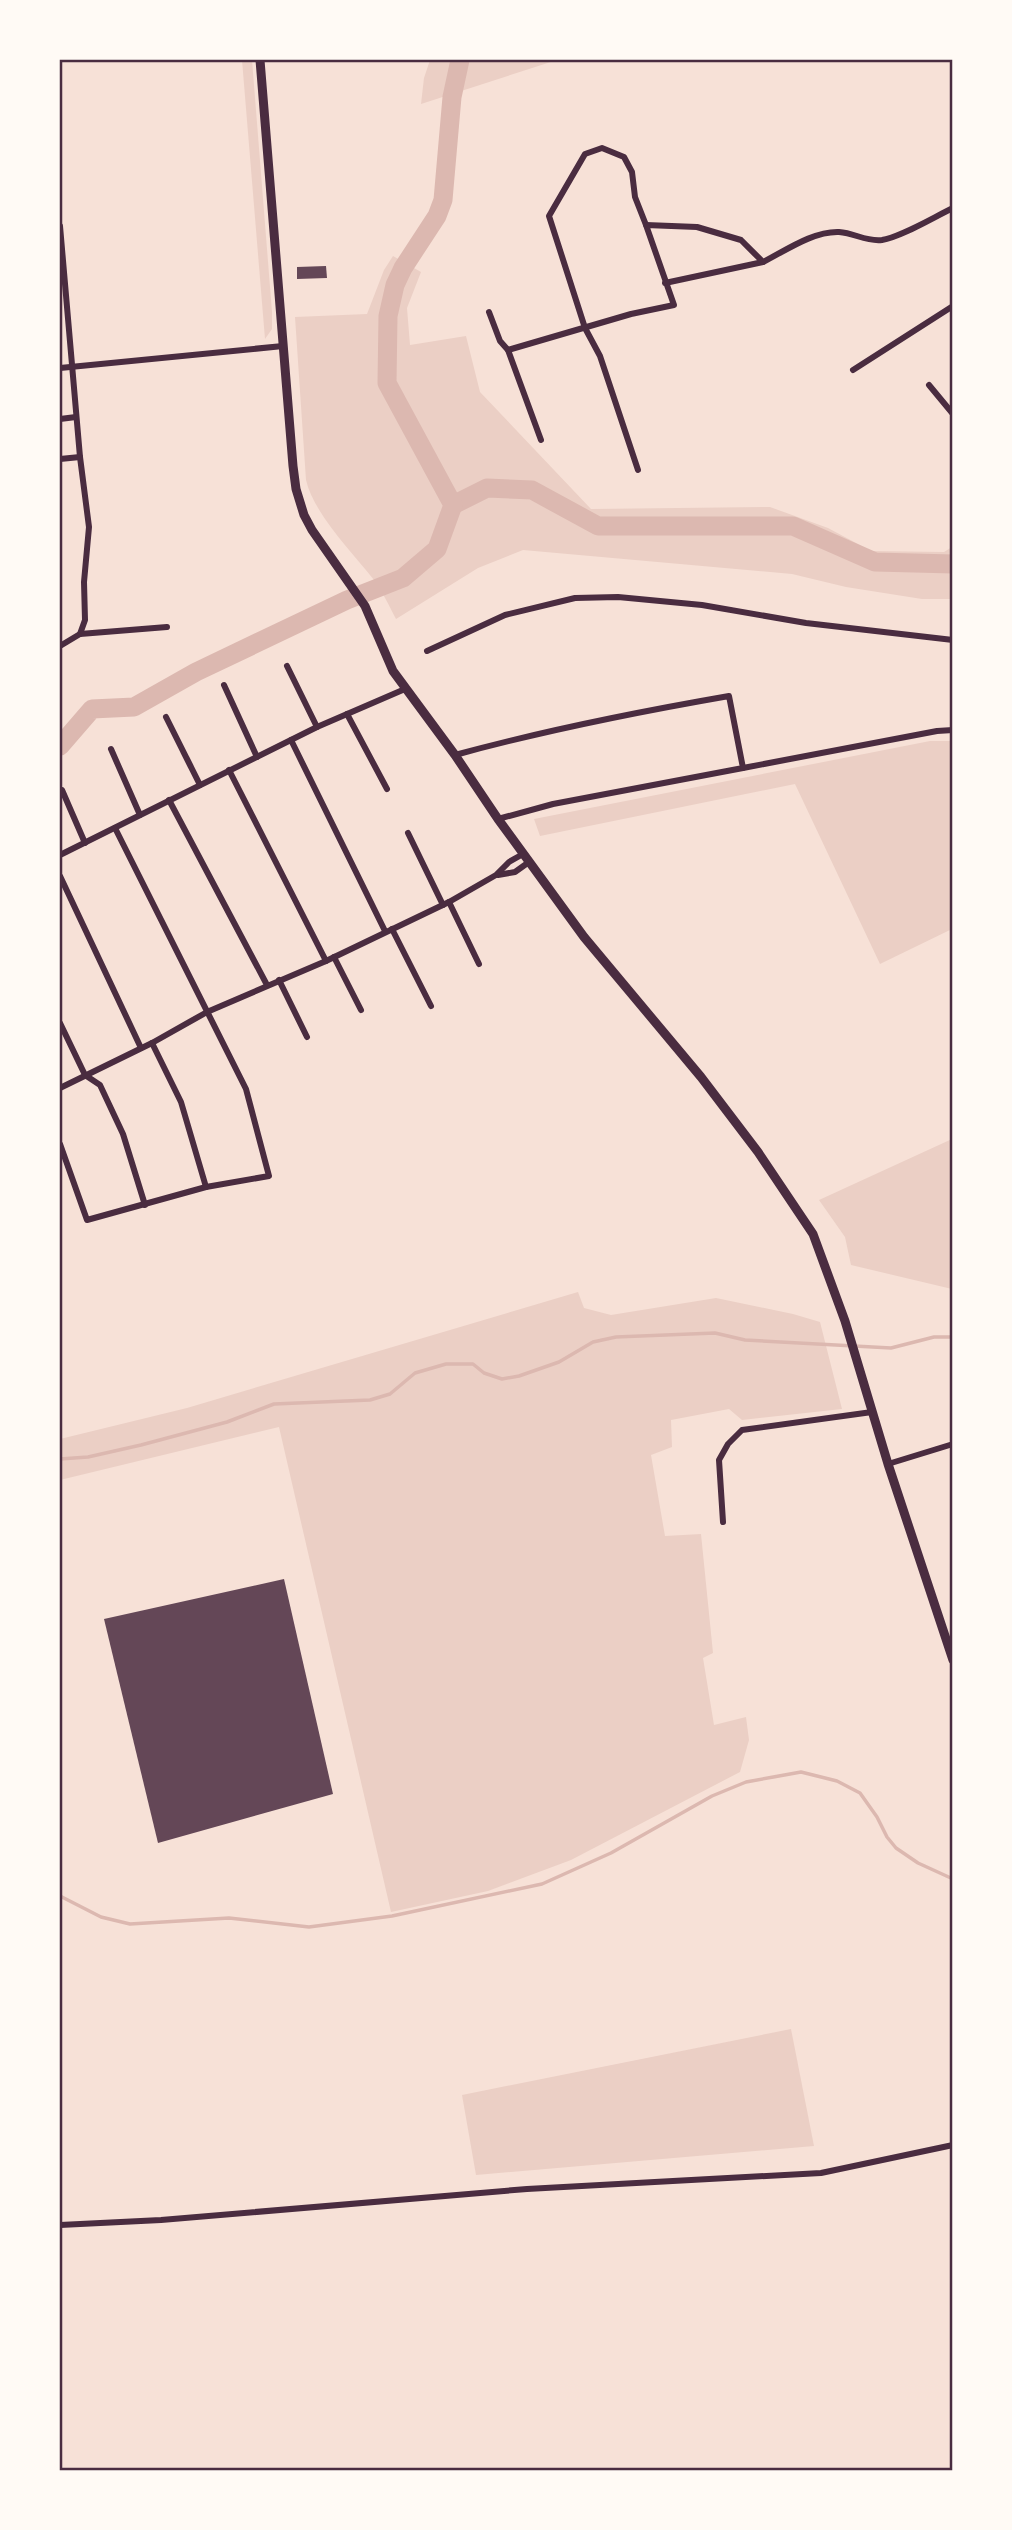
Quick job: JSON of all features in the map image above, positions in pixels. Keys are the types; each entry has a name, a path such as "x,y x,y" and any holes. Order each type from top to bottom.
{"main road":[{"path":"260,60 296,489 312,530 365,606 393,671 405,689 456,755 498,819 584,937 701,1077 758,1152 813,1234 845,1321 888,1465 953,1660"}],"street":[{"path":"508,351 585,328 631,314 674,305 635,197 632,172 624,157 602,148 584,154 550,216 585,328 600,356 638,470"},
{"path":"666,283 763,262 806,240 829,233 841,232 870,241 886,239 953,208"},
{"path":"646,225 697,227 741,240 763,262"},
{"path":"60,226 71,367 89,527 84,582 85,620 80,634"},
{"path":"853,370 953,306"},
{"path":"489,312 500,341 508,351 541,440"},
{"path":"60,368 283,346"},
{"path":"929,385 953,414"},
{"path":"60,419 76,417"},
{"path":"60,459 80,457"},
{"path":"427,651 505,615 575,598 608,597 702,605 806,623 953,640"},
{"path":"60,646 80,634 167,627"},
{"path":"287,666 317,727"},
{"path":"224,685 257,757"},
{"path":"60,855 317,727 405,689"},
{"path":"456,755 523,736 729,696 743,768"},
{"path":"347,714 387,789"},
{"path":"166,717 200,785"},
{"path":"498,819 553,804 953,730"},
{"path":"291,740 431,1006"},
{"path":"111,749 140,815"},
{"path":"229,770 326,961"},
{"path":"62,790 85,843"},
{"path":"169,800 267,985"},
{"path":"60,1144 87,1220 206,1188 270,1176 246,1088 115,828"},
{"path":"408,833 479,964"},
{"path":"60,1088 152,1043 207,1012 326,961 446,903 496,875 509,862 523,854"},
{"path":"496,875 515,872 529,862"},
{"path":"60,876 141,1048"},
{"path":"334,957 361,1010"},
{"path":"279,980 307,1037"},
{"path":"60,1023 85,1075 100,1085 123,1134 145,1205"},
{"path":"152,1043 181,1102 206,1188"},
{"path":"723,1522 719,1460 728,1444 742,1430 872,1412"},
{"path":"888,1465 953,1444"},
{"path":"60,2225 161,2220 527,2189 821,2172 953,2145"}],"shaded area":[{"path":"242,60 252,60 272,312 272,329 265,339"},
{"path":"430,60 557,60 421,104 424,78"},
{"path":"393,256 421,272 407,308 410,345 466,336 480,392 591,509 770,507 828,528 871,551 944,552 952,547 952,599 922,599 846,587 792,574 523,550 478,568 396,619 377,585 325,519 310,493 306,480 295,317 367,314 384,270"},
{"path":"930,741 952,741 952,929 880,964 795,784 540,836 534,819"},
{"path":"952,1139 952,1289 851,1265 845,1237 819,1200"},
{"path":"578,1292 584,1308 611,1315 716,1298 820,1322 842,1409 742,1420 729,1409 671,1420 672,1447 651,1455 665,1536 701,1534 713,1653 703,1658 714,1725 746,1717 749,1740 740,1772 571,1860 488,1891 391,1912 279,1427 60,1480 60,1439 187,1408"},
{"path":"791,2029 814,2146 476,2175 462,2095"}],"building":[{"path":"326,266 327,278 297,279 297,267"},
{"path":"284,1579 333,1794 158,1843 104,1619"}],"waterway":[{"path":"60,746 92,709 134,707 196,672 347,600 403,578 437,549 453,505 387,383 388,316 395,285 403,268 437,216 443,200 452,97 460,60"},
{"path":"453,505 487,488 532,490 598,526 793,526 875,562 953,564"},
{"path":"60,1459 88,1457 141,1445 227,1422 274,1404 370,1400 390,1394 415,1373 446,1364 473,1364 484,1373 502,1379 519,1376 559,1362 593,1342 616,1337 715,1333 745,1340 891,1348 934,1337 953,1337"},
{"path":"60,1896 101,1917 130,1924 229,1918 309,1927 392,1916 542,1884 611,1853 712,1796 746,1782 801,1772 837,1781 860,1793 896,1848 918,1863 953,1879"}]}
